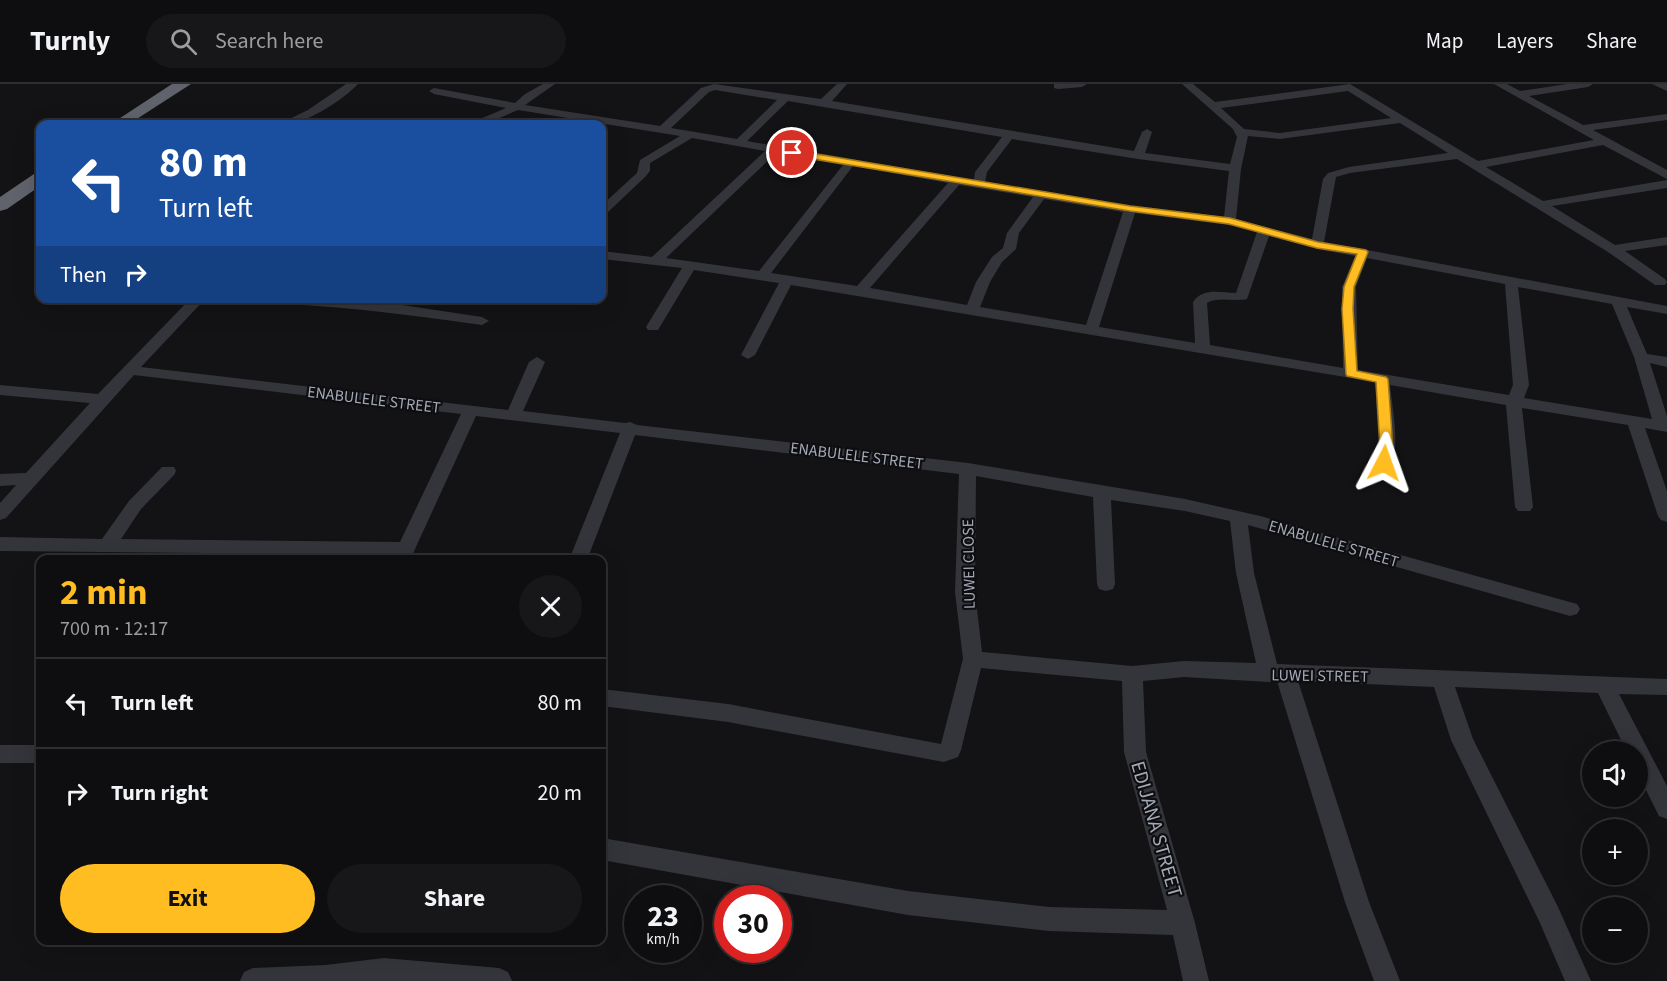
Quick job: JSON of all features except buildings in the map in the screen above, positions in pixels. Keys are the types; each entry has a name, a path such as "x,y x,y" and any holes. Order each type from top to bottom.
{"highway":[{"path":"114,120 171,84"},
{"path":"125,120 183,84"},
{"path":"0,196 36,173"},
{"path":"0,205 36,181"}],"street":[{"path":"293,120 312,112 353,84"},
{"path":"527,84 547,86"},
{"path":"754,94 764,84"},
{"path":"823,103 837,92 842,84"},
{"path":"1060,88 1082,84"},
{"path":"1187,84 1241,132 1243,137 1235,168 1230,221"},
{"path":"1499,84 1667,175"},
{"path":"1521,94 1588,84"},
{"path":"1657,84 1667,88"},
{"path":"486,120 517,107 547,86"},
{"path":"1212,106 1347,86 1613,249 1660,282"},
{"path":"662,130 708,88 823,103 1138,156 1235,168"},
{"path":"434,91 588,120"},
{"path":"740,143 785,98"},
{"path":"1579,129 1667,117"},
{"path":"1241,132 1280,136 1401,120"},
{"path":"606,123 662,130 1130,209 1230,221 1317,245 1667,310"},
{"path":"1138,156 1147,132"},
{"path":"606,207 642,175 644,162 689,135"},
{"path":"979,184 981,172 1009,135"},
{"path":"1477,165 1605,141"},
{"path":"656,261 772,150"},
{"path":"1317,245 1329,179 1332,175 1349,170 1460,155"},
{"path":"1647,164 1667,162"},
{"path":"762,276 850,163"},
{"path":"860,291 956,181"},
{"path":"1539,205 1667,184"},
{"path":"972,309 983,282 997,260 1009,249 1013,233 1041,194"},
{"path":"1091,330 1130,209"},
{"path":"1203,347 1200,302 1208,295 1237,298 1242,296 1264,231"},
{"path":"1613,249 1667,241"},
{"path":"1352,374 1349,287 1363,252"},
{"path":"606,255 690,265 972,309 1665,426"},
{"path":"652,327 690,265"},
{"path":"748,355 787,280"},
{"path":"1511,280 1521,385 1514,402 1524,507"},
{"path":"1618,302 1641,357 1665,426"},
{"path":"0,514 102,399 194,303"},
{"path":"351,303 482,321"},
{"path":"1641,357 1667,362"},
{"path":"513,415 537,362"},
{"name":"ENABULELE STREET","path":"130,370 630,427 968,469 1185,505 1238,517 1570,609"},
{"path":"1382,379 1387,448 1384,463"},
{"path":"0,390 102,399"},
{"path":"0,544 404,554 471,410"},
{"path":"1635,420 1667,516"},
{"path":"580,555 608,491 630,427"},
{"name":"LUWEI CLOSE","path":"968,469 965,592 973,659"},
{"path":"106,545 135,505 168,471"},
{"path":"0,480 29,479"},
{"path":"1102,493 1106,584"},
{"path":"1238,517 1245,573 1277,674 1387,981"},
{"path":"606,698 728,713 944,753 952,746 973,659"},
{"name":"LUWEI STREET","path":"973,659 1132,674 1184,669 1667,687"},
{"name":"EDIJANA STREET","path":"1132,674 1135,752 1183,923 1196,981"},
{"path":"1442,678 1462,740 1549,915 1578,981"},
{"path":"1603,683 1632,741"},
{"path":"0,754 36,754"},
{"path":"1648,772 1667,809"},
{"path":"606,850 908,903 1049,920 1183,923"},
{"path":"253,981 325,980 384,971 499,981"}],"route":[{"path":"792,153 1130,209 1230,221 1317,245 1363,252 1349,287 1352,374 1382,379 1387,448 1384,463"}]}
